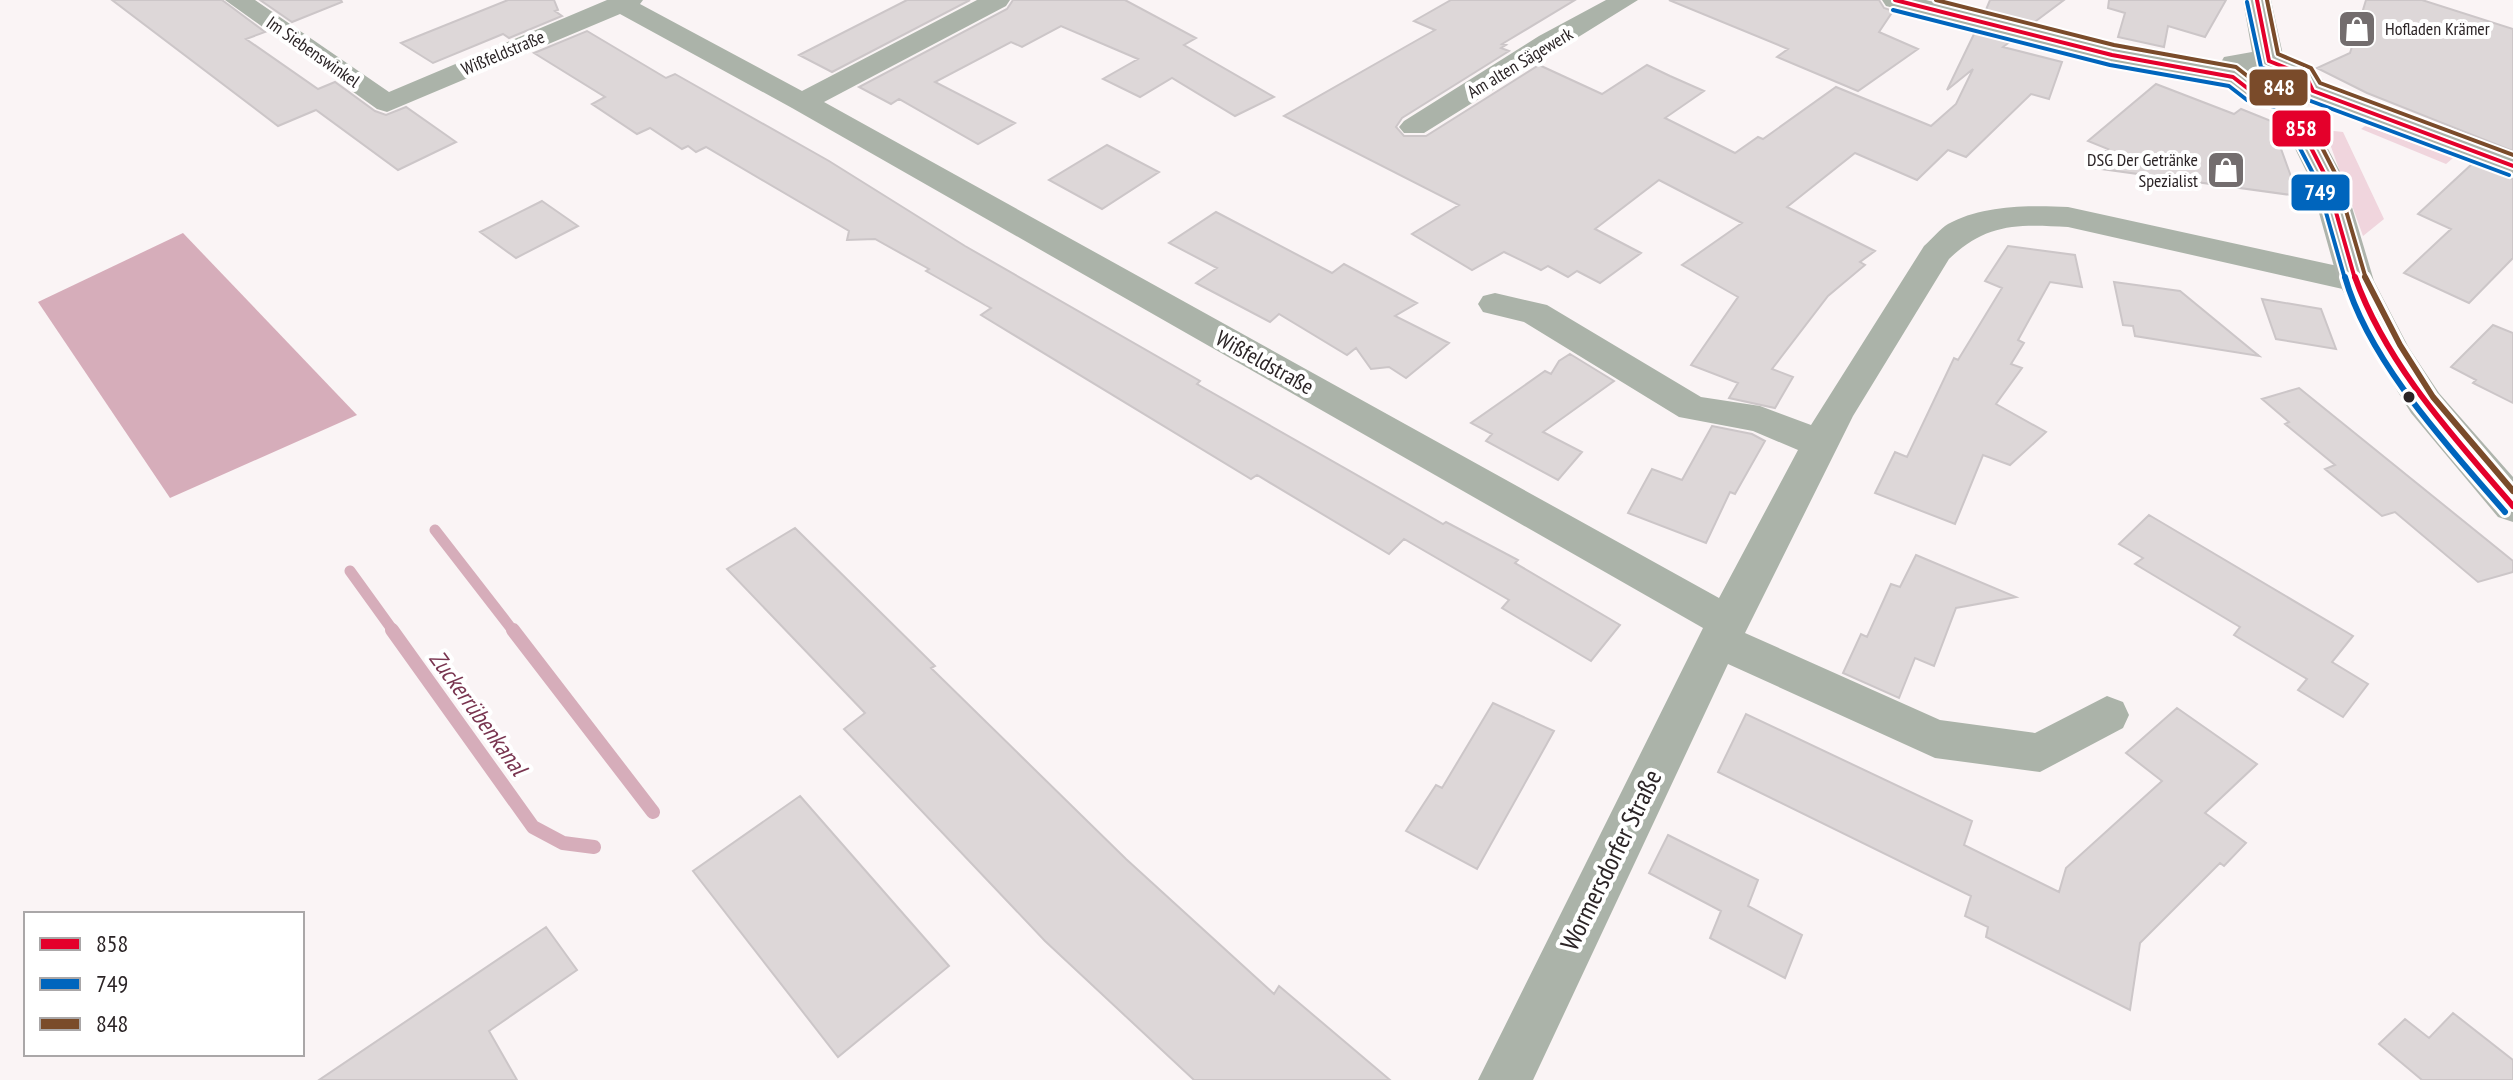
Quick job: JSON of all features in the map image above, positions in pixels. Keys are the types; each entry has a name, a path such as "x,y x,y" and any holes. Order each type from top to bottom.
{"main road":[{"path":"2257,0 2269,61"},
{"path":"2513,166 2300,95 2251,91 2233,77 2232,67 2239,62 2269,61 2306,76 2300,95 2356,281 2391,350 2425,403 2513,506"}],"street":[{"name":"Im Siebenswinkel","path":"238,0 387,103"},
{"path":"802,102 997,0"},
{"name":"Am alten Sägewerk","path":"1414,127 1549,42 1625,0"},
{"path":"1895,0 2112,55 2233,77"},
{"name":"Wißfeldstraße","path":"387,103 625,2 1724,631"},
{"name":"Wormersdorfer Straße","path":"1505,1080 1724,631 1850,386 1936,253 1959,231 1993,220 2034,215 2068,217 2356,281"},
{"path":"1495,304 1535,313 1692,408 1760,419 1820,444"},
{"path":"1724,631 1935,739 2040,753 2107,715"}],"shaded area":[{"path":"2365,126 2453,158 2446,164 2361,129"},
{"path":"2325,130 2343,132 2384,219 2363,236"},
{"path":"183,233 357,415 170,498 38,302"}],"building":[{"path":"112,0 222,0 265,32 246,39 318,89 335,82 375,111 386,115 406,107 456,142 398,170 316,110 278,126"},
{"path":"260,0 341,0 342,2 292,22"},
{"path":"508,0 554,0 558,10 555,11 562,16 509,38 503,34 433,63 401,43"},
{"path":"907,0 970,0 832,72 799,55"},
{"path":"1013,0 1125,0 1196,38 1184,45 1274,97 1235,116 1172,78 1140,97 1103,79 1138,59 1061,26 1022,47 1011,42 935,82 1015,123 978,144 899,99 891,104 859,87 1007,9"},
{"path":"1451,0 1575,0 1502,44 1506,45 1501,48 1509,51 1402,118 1396,127 1404,136 1426,136 1539,65 1602,94 1647,65 1704,91 1665,118 1735,153 1758,137 1763,139 1836,87 1931,126 1956,104 1973,69 1947,90 1975,32 2011,41 2003,47 2062,62 2049,99 2031,94 1966,157 1948,150 1917,180 1855,153 1787,207 1875,251 1860,262 1865,265 1828,296 1772,369 1793,377 1775,408 1729,398 1738,383 1691,365 1738,297 1682,265 1742,223 1659,180 1595,229 1641,253 1600,283 1577,271 1568,277 1548,266 1541,270 1504,252 1472,270 1412,234 1459,205 1284,116 1435,30 1414,21"},
{"path":"1669,0 1879,0 1884,8 1893,11 1879,32 1918,49 1858,91 1777,57 1788,49"},
{"path":"1990,0 2064,0 2032,24 1985,12"},
{"path":"2109,0 2226,0 2205,37 2168,26 2164,47 2118,37 2125,13 2108,8"},
{"path":"2366,0 2422,0 2513,29 2513,151 2367,93 2317,68 2350,53"},
{"path":"587,31 666,78 675,74 829,161 965,246 1200,381 1197,384 1443,524 1446,522 1518,560 1515,563 1620,625 1591,661 1502,608 1509,600 1404,539 1389,554 1257,475 1251,479 981,315 991,308 875,239 847,240 849,231 706,147 696,152 688,146 682,149 650,128 637,134 592,104 605,97 534,53"},
{"path":"2156,84 2234,114 2241,109 2271,121 2298,196 2087,167 2108,149 2088,141"},
{"path":"1107,145 1159,172 1102,209 1049,180"},
{"path":"2472,164 2513,179 2513,258 2469,303 2404,273 2451,229 2418,214"},
{"path":"542,201 578,226 516,258 480,232"},
{"path":"1216,212 1332,273 1344,264 1417,303 1395,316 1449,343 1406,378 1389,367 1371,369 1356,348 1347,355 1279,314 1270,322 1196,283 1217,268 1169,243"},
{"path":"2008,246 2075,255 2082,287 2050,282 2018,340 2024,343 2011,364 2022,368 1996,404 2046,432 2010,465 1983,455 1955,524 1875,493 1895,452 1907,457 1954,358 1958,360 2002,288 1985,281"},
{"path":"2114,282 2180,291 2259,356 2135,336 2133,326 2123,325"},
{"path":"2262,299 2321,309 2336,349 2276,339"},
{"path":"2493,325 2513,333 2513,403 2473,383 2476,380 2451,367"},
{"path":"1570,354 1614,381 1543,432 1582,452 1558,480 1486,441 1492,434 1471,423 1545,371 1551,374 1559,361"},
{"path":"2299,388 2513,561 2513,572 2478,582 2395,512 2382,516 2325,469 2335,465 2285,424 2289,422 2262,399"},
{"path":"1712,426 1752,434 1765,441 1735,494 1730,492 1706,543 1628,513 1652,469 1682,480"},
{"path":"2149,515 2353,636 2332,662 2368,684 2343,717 2298,690 2307,679 2234,635 2240,627 2135,564 2143,558 2119,544"},
{"path":"795,528 935,666 931,668 1126,859 1274,994 1279,986 1390,1080 1194,1080 1045,941 844,729 865,713 727,569"},
{"path":"1916,555 2016,597 1956,608 1934,666 1915,658 1899,698 1843,673 1861,634 1867,637 1891,584 1900,587"},
{"path":"1493,703 1554,731 1477,869 1406,831 1436,785 1442,788"},
{"path":"2177,708 2257,764 2205,813 2246,843 2224,866 2220,863 2140,943 2130,1010 1986,937 1988,927 1965,916 1971,896 1718,772 1746,714 1972,821 1964,845 2059,892 2066,868 2162,781 2126,753"},
{"path":"800,796 949,966 838,1057 693,871"},
{"path":"1668,835 1758,880 1748,906 1802,935 1785,978 1710,938 1721,911 1649,873"},
{"path":"546,927 577,970 489,1031 517,1080 319,1080"},
{"path":"2453,1013 2513,1060 2513,1080 2422,1080 2379,1044 2405,1019 2429,1038"}],"waterway":[{"name":"Zuckerrübenkanal","path":"435,530 514,632"},
{"name":"Zuckerrübenkanal","path":"350,571 394,632"},
{"name":"Zuckerrübenkanal","path":"392,630 533,827 563,843 594,847"},
{"name":"Zuckerrübenkanal","path":"513,630 653,812"}],"transit line":[{"name":"858","path":"1895,0 2112,55 2233,77 2251,91 2286,99 2326,177 2356,281 2391,350 2425,403 2513,506"},
{"name":"848","path":"1936,0 2114,45 2236,67 2255,82 2293,91 2335,173 2365,277 2400,345 2433,397 2513,491"},
{"name":"858","path":"2257,0 2269,61 2306,76 2313,91 2513,166"},
{"name":"848","path":"2267,0 2278,54 2311,68 2320,83 2513,155"},
{"name":"749","path":"2247,2 2261,67 2299,84 2308,100 2509,175"},
{"name":"749","path":"1893,10 2110,65 2229,86 2247,100 2279,108 2317,181 2347,285 2382,355 2417,409 2505,512"}],"place":[{"name":"Hofladen Krämer","path":"2357,29"},
{"name":"DSG Der Getränke Spezialist","path":"2226,170"}]}
